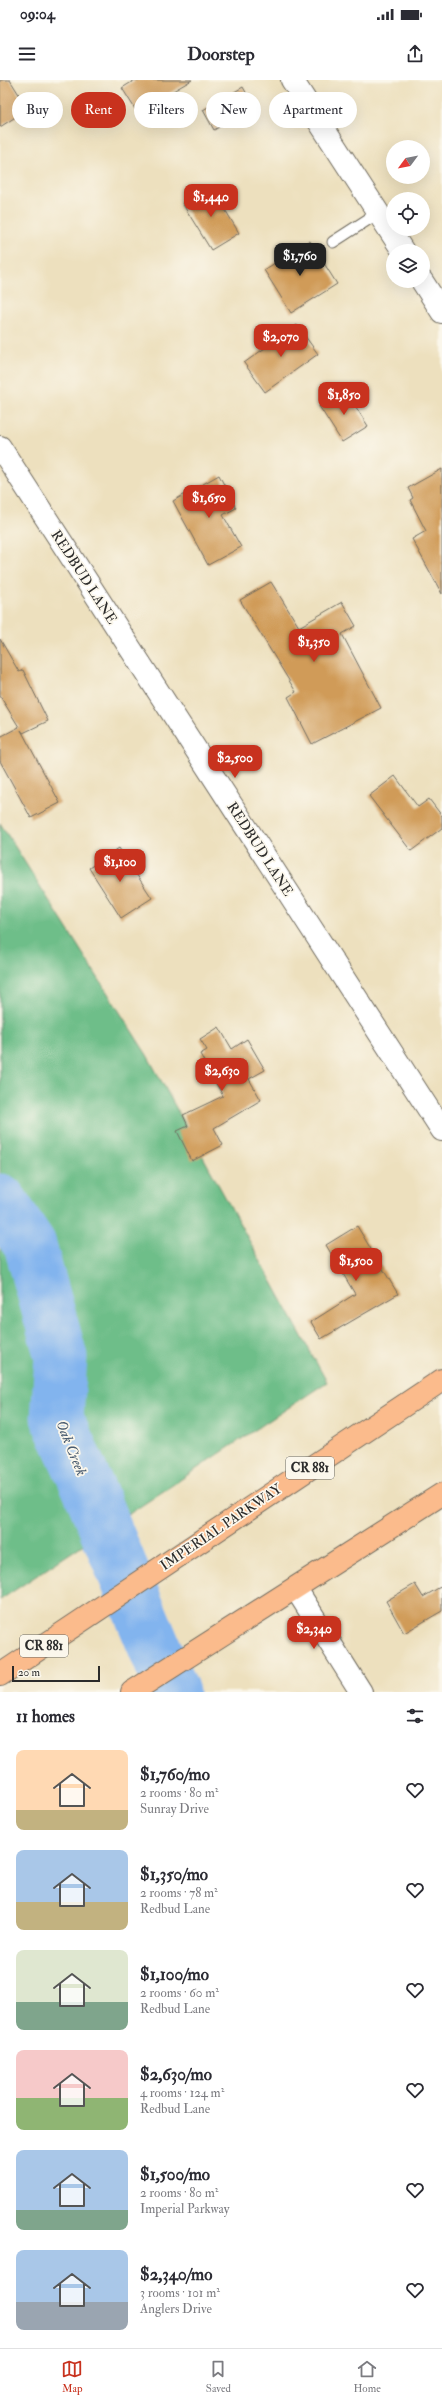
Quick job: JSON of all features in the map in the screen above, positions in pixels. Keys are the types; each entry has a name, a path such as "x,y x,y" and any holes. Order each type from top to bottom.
{"main road":[{"name":"IMPERIAL PARKWAY","path":"0,1675 442,1380"},
{"path":"132,1692 200,1648 296,1590 442,1494"}],"street":[{"path":"292,80 398,244"},
{"path":"427,288 442,312"},
{"name":"REDBUD LANE","path":"0,447 442,1130"},
{"path":"296,1590 361,1692"}],"lane":[{"path":"333,242 378,213"}],"green space":[{"path":"0,823 147,1055 327,1382 0,1600"}],"building":[{"path":"0,80 10,80 17,92 12,92 12,119 0,127"},
{"path":"135,80 192,80 171,92 134,92 134,107 126,92 122,88"},
{"path":"243,87 246,92 234,92"},
{"path":"206,108 206,115 203,110"},
{"path":"211,186 239,233 211,250 182,203"},
{"path":"310,241 337,284 291,313 264,270"},
{"path":"297,325 318,354 265,392 244,363"},
{"path":"345,390 368,426 342,442 319,406"},
{"path":"442,469 442,594 412,539 426,531 410,500 413,498 408,488"},
{"path":"219,475 236,508 223,515 241,547 208,565 173,501"},
{"path":"271,582 299,627 342,602 356,626 342,634 381,708 312,744 288,697 296,692 240,600"},
{"path":"0,639 19,672 23,670 48,721 23,733 21,730 60,803 31,818 0,761 0,737 19,727 0,696"},
{"path":"395,776 418,807 429,799 442,816 442,828 411,851 369,796"},
{"path":"119,848 152,898 121,918 89,868"},
{"path":"219,1027 232,1049 247,1039 265,1070 249,1079 261,1100 214,1128 223,1145 192,1161 177,1131 188,1126 183,1115 223,1096 200,1054 207,1050 200,1039"},
{"path":"357,1226 398,1294 321,1339 311,1322 355,1294 326,1245"},
{"path":"415,1584 423,1597 442,1586 442,1611 404,1633 386,1601"}],"waterway":[{"name":"Oak Creek","path":"0,1200 30,1245 61,1357 57,1418 91,1494 173,1692"}]}
